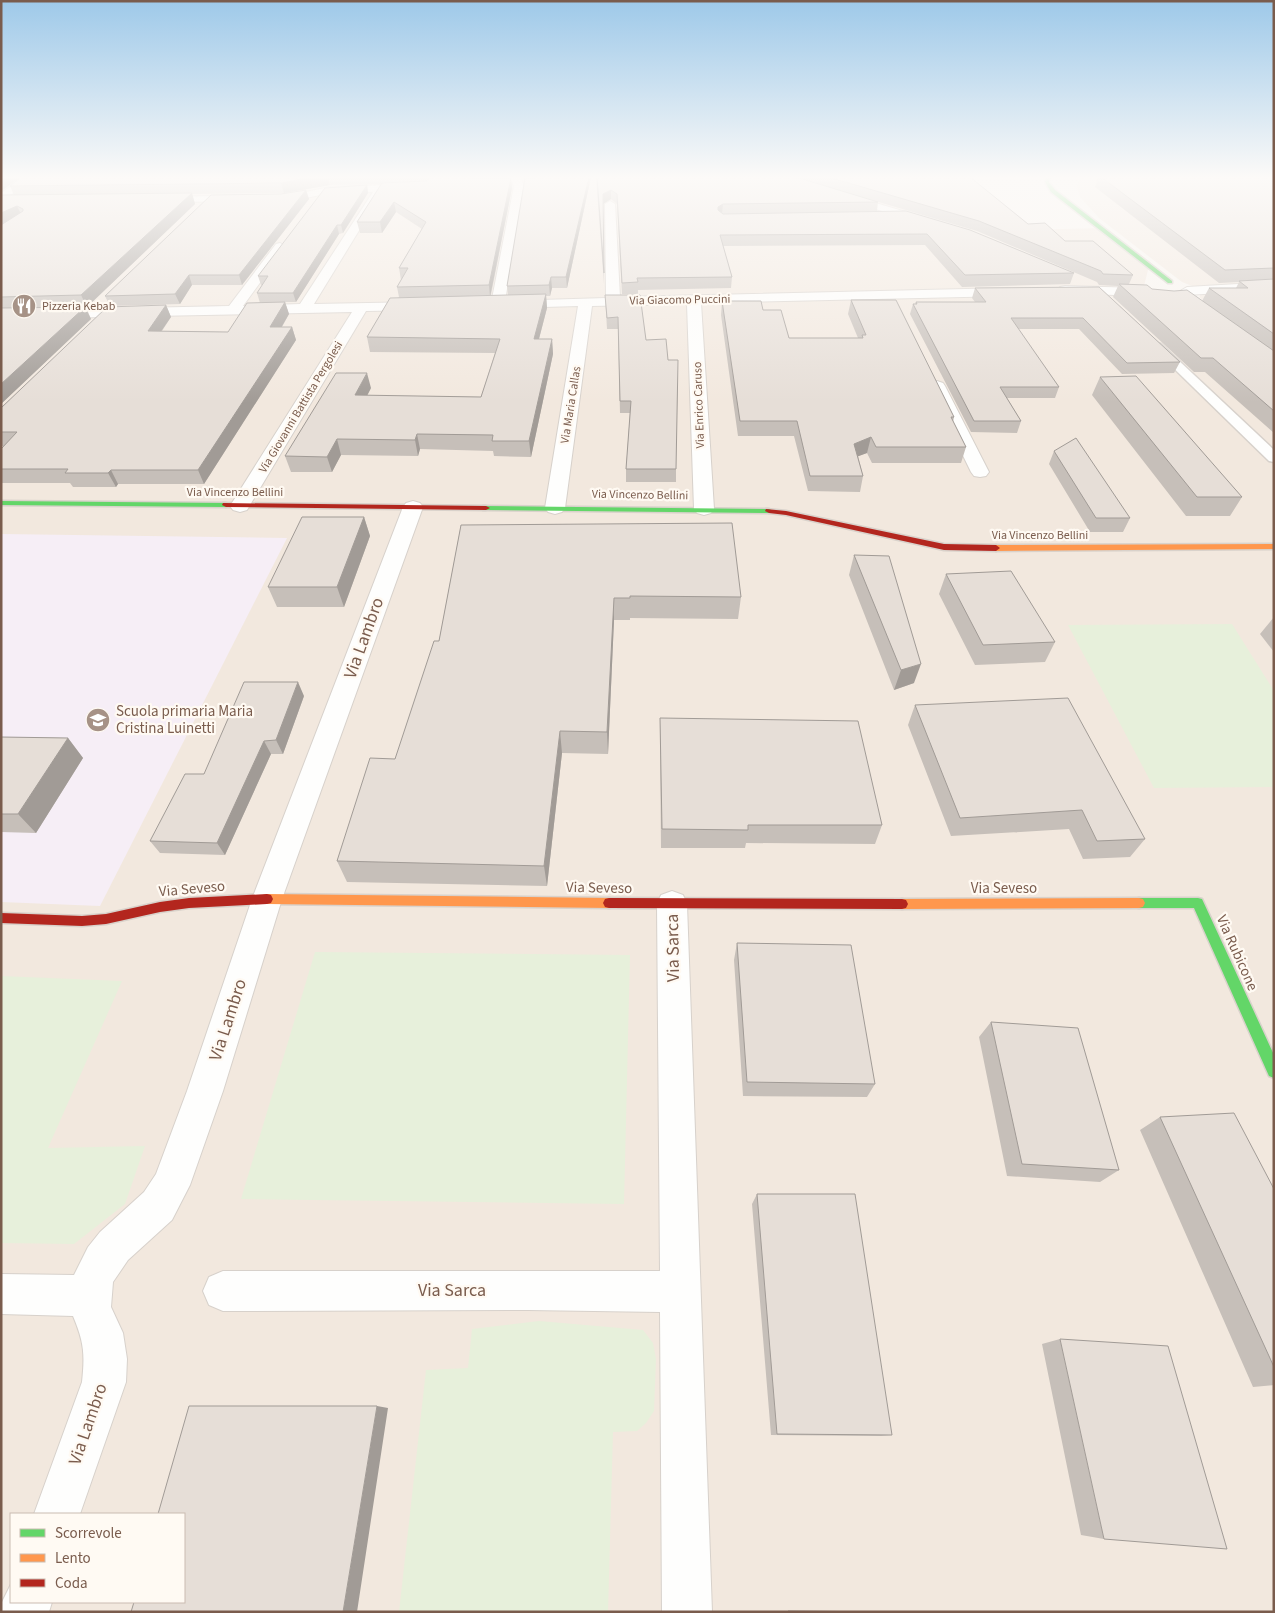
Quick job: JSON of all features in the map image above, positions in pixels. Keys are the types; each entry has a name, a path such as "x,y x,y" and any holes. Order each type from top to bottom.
{"street":[{"path":"233,310 276,252"},
{"path":"305,308 340,252"},
{"name":"Via Giacomo Puccini","path":"504,252 493,304 694,300 896,302 1019,291"},
{"path":"611,252 613,302"},
{"path":"1130,252 1181,292"},
{"path":"1142,262 1143,285"},
{"path":"1079,281 1098,291"},
{"path":"1158,296 1143,285 1098,291 1053,290 1079,281 1143,285 1181,292 1274,286"},
{"name":"Via Enrico Caruso","path":"694,300 704,509"},
{"name":"Via Maria Callas","path":"555,508 586,302"},
{"path":"1,315 440,305"},
{"name":"Via Giovanni Battista Pergolesi","path":"240,506 362,307"},
{"path":"929,369 980,472"},
{"name":"Via Vincenzo Bellini","path":"1,503 704,509 786,513 944,547 1026,549 1274,546"},
{"name":"Via Lambro","path":"57,1513 104,1382 106,1359 102,1333 91,1310 90,1296 93,1278 102,1261 114,1246 158,1206 171,1185 205,1091 267,899 414,507"},
{"name":"Via Seveso","path":"1,918 82,921 106,919 160,907 189,903 267,899 672,904 1198,903"},
{"name":"Via Rubicone","path":"1198,903 1274,1071"},
{"name":"Via Sarca","path":"672,904 687,1612"},
{"name":"Via Sarca","path":"223,1291 528,1290 681,1292"},
{"path":"1,1294 90,1296"}],"lane":[{"path":"1098,291 1111,302"},
{"path":"1146,336 1274,458"}],"shaded area":[{"path":"1,252 1137,252 1150,262 1144,286 1109,291 1,314"},
{"path":"1143,252 1231,252 1274,356 1199,297 1201,294 1200,289 1182,282"},
{"path":"1072,291 1161,297 1274,365 1274,1612 1,1612 1,316"},
{"name":"Scuola primaria Maria Cristina Luinetti","path":"1,534 287,538 100,906 1,902"}],"green space":[{"path":"1232,624 1274,691 1274,787 1154,788 1068,625"},
{"path":"315,952 630,955 624,1204 241,1199"},
{"path":"1,976 122,981 48,1148 145,1146 125,1204 74,1244 1,1243"},
{"path":"539,1321 643,1330 653,1343 656,1359 654,1411 646,1423 637,1431 613,1432 608,1612 399,1612 426,1370 468,1368 472,1329"}],"building":[{"path":"1,252 127,252 81,295 1,297"},
{"path":"151,252 257,252 239,275 189,275 175,294 105,296"},
{"path":"276,252 319,252 293,293 257,293 268,276 258,276"},
{"path":"408,252 496,252 489,285 397,287 408,268 399,268"},
{"path":"513,252 572,252 566,277 551,277 549,285 507,286"},
{"path":"620,252 725,252 732,277 637,278 638,282 622,283"},
{"path":"944,252 1024,252 1074,273 965,275"},
{"path":"1055,252 1106,252 1133,275 1103,274 1101,271"},
{"path":"1201,252 1274,252 1274,268 1225,270"},
{"path":"1274,279 1274,334 1209,288 1248,288 1239,281"},
{"path":"1119,284 1147,285 1152,289 1174,291 1187,290 1274,351 1274,411 1213,358 1201,358"},
{"path":"1099,287 1180,362 1127,363 1083,318 1011,318 1059,387 1000,387 1021,421 974,421 913,304 917,304 916,302 986,302 975,288"},
{"path":"546,294 534,339 552,339 529,441 492,441 493,435 417,434 415,440 337,439 327,457 285,456 336,373 367,373 355,395 481,397 500,339 367,337 390,298"},
{"path":"605,295 640,295 646,340 666,339 668,360 678,360 676,469 626,469 631,401 620,401 618,317 607,318"},
{"path":"851,300 896,300 954,417 951,417 966,447 876,447 871,437 854,444 863,476 810,476 797,421 740,421 722,301 761,301 763,310 781,310 789,338 863,338 862,335 866,335"},
{"path":"285,302 270,327 292,327 198,470 111,470 108,473 65,473 68,469 1,469 1,449 17,432 1,432 1,408 107,307 166,305 148,331 228,332 247,303"},
{"path":"85,307 1,384 1,308"},
{"path":"1136,376 1242,497 1197,497 1100,377"},
{"path":"1076,438 1130,518 1096,518 1054,451"},
{"path":"302,517 364,517 337,587 268,587"},
{"path":"732,523 741,597 630,596 630,598 614,598 607,732 560,731 544,866 337,861 370,758 395,759 434,641 439,641 461,525"},
{"path":"854,555 889,556 921,664 901,670"},
{"path":"1011,571 1055,642 983,645 946,574"},
{"path":"244,682 298,682 276,740 264,741 217,843 150,841 185,774 204,774"},
{"path":"1068,698 1145,839 1097,841 1082,810 960,818 915,705"},
{"path":"660,718 858,721 882,825 748,825 748,830 662,829"},
{"path":"1,737 68,738 18,814 1,814"},
{"path":"737,943 851,945 875,1084 747,1082"},
{"path":"991,1022 1078,1028 1119,1170 1022,1164"},
{"path":"1234,1113 1274,1189 1274,1367 1160,1117"},
{"path":"757,1194 855,1194 892,1435 777,1434"},
{"path":"1060,1339 1168,1346 1227,1549 1104,1539"},
{"path":"189,1406 377,1406 343,1612 131,1612 134,1603 185,1603 185,1513 158,1513"}],"traffic: fast":[{"path":"1132,252 1170,282"},
{"path":"1,503 226,505"},
{"path":"486,508 769,511"},
{"path":"1139,903 1198,903 1274,1071"}],"traffic: slow":[{"path":"996,548 1274,546"},
{"path":"267,899 609,903"},
{"path":"902,904 1139,903"}],"traffic: jam":[{"path":"226,505 486,508"},
{"path":"769,511 944,547 996,548"},
{"path":"1,918 82,921 106,919 160,907 189,903 267,899"},
{"path":"609,903 902,904"}],"place":[{"name":"Pizzeria Kebab","path":"24,306"},
{"name":"Scuola primaria Maria Cristina Luinetti","path":"98,720"}]}
